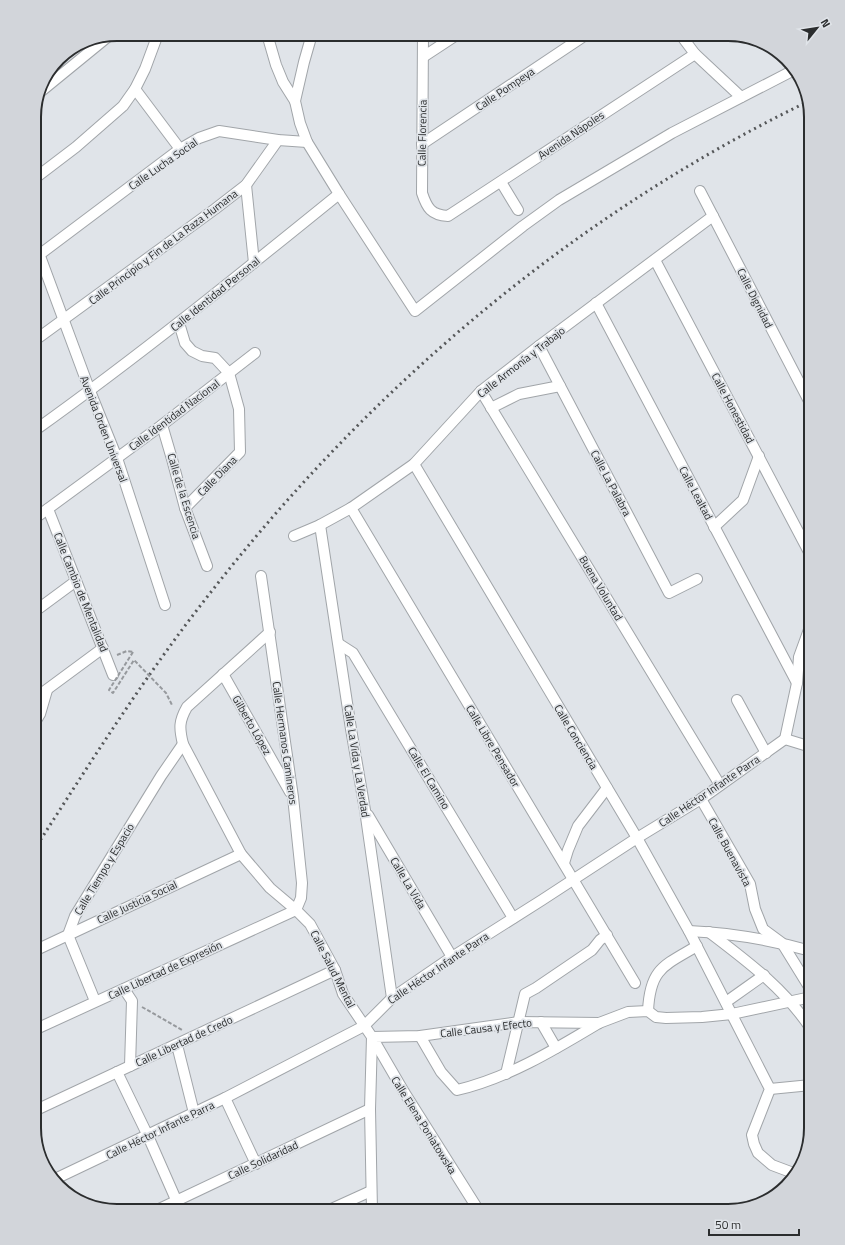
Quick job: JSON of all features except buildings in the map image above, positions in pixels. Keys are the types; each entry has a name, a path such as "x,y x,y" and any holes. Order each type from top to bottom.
{"street":[{"path":"41,174 76,147 123,106 135,89 155,41"},
{"path":"269,41 283,82 295,101 307,142 415,311 523,226 559,200 672,133 789,72"},
{"path":"295,101 310,41"},
{"name":"Calle Florencia","path":"423,41 422,193 425,202 431,211 439,216 448,216"},
{"path":"423,57 447,41"},
{"name":"Calle Pompeya","path":"422,144 576,41"},
{"path":"685,41 695,54 741,97"},
{"path":"48,86 101,43"},
{"name":"Avenida Nápoles","path":"448,216 695,54"},
{"path":"135,89 180,149"},
{"name":"Calle Lucha Social","path":"41,254 180,149 199,138 219,131 278,140 307,142"},
{"name":"Calle Principio y Fin de La Raza Humana","path":"41,336 246,185 278,140"},
{"path":"501,182 518,210"},
{"path":"246,185 254,263"},
{"name":"Calle Dignidad","path":"700,191 804,392"},
{"name":"Calle Identidad Personal","path":"41,426 178,324 339,194"},
{"name":"Calle Armonía y Trabajo","path":"294,536 320,525 351,508 414,464 481,392 539,346 713,216"},
{"name":"Calle Honestidad","path":"655,260 804,543"},
{"name":"Avenida Orden Universal","path":"41,267 116,458 165,604"},
{"name":"Calle Lealtad","path":"596,303 797,683"},
{"name":"Calle Diana","path":"178,324 185,343 192,351 202,356 215,358 229,373 239,409 240,452 185,508"},
{"name":"Calle La Palabra","path":"539,346 669,593 697,579"},
{"name":"Calle Identidad Nacional","path":"41,514 162,425 255,353"},
{"path":"491,408 519,394 560,386"},
{"name":"Buena Voluntad","path":"481,392 720,785"},
{"name":"Calle de la Escencia","path":"162,425 185,508 207,566"},
{"path":"714,527 742,502 759,456"},
{"name":"Calle Conciencia","path":"414,464 637,838 697,946 770,1089"},
{"name":"Calle Libre Pensador","path":"351,508 635,983"},
{"name":"Calle Cambio de Mentalidad","path":"48,509 113,675"},
{"name":"Calle La Vida y La Verdad","path":"320,525 365,810 392,998"},
{"name":"Calle Hermanos Camineros","path":"261,576 293,797 302,883 301,898 296,910"},
{"path":"41,607 76,581"},
{"path":"223,674 270,632"},
{"path":"804,642 798,657 797,683 785,739 804,745"},
{"name":"Calle El Camino","path":"338,644 353,653 514,918"},
{"path":"41,695 103,648"},
{"name":"Calle Salud Mental","path":"223,674 187,707 181,717 180,730 183,744 241,854 270,888 310,924 335,970 343,994 372,1037"},
{"name":"Gilberto López","path":"223,674 293,797"},
{"path":"41,711 47,690"},
{"path":"737,700 766,753"},
{"name":"Calle Héctor Infante Parra","path":"60,1178 194,1114 364,1026 392,998 452,957 574,880 637,838 701,799 785,739"},
{"name":"Calle Tiempo y Espacio","path":"68,935 75,916 161,776 183,744"},
{"path":"564,863 578,826 607,788"},
{"name":"Calle Buenavista","path":"701,799 750,884 755,909 763,929 782,943"},
{"name":"Calle La Vida","path":"365,810 452,957"},
{"name":"Calle Justicia Social","path":"41,948 241,854"},
{"name":"Calle Libertad de Expresión","path":"41,1027 296,910"},
{"path":"689,931 709,932 782,943 804,949"},
{"path":"709,932 764,975 790,1001 804,1020"},
{"path":"68,935 95,1001"},
{"path":"506,1074 525,994 592,950 600,940 607,936"},
{"path":"782,943 804,979"},
{"path":"648,1012 648,1000 654,979 665,965 697,946"},
{"name":"Calle Libertad de Credo","path":"41,1108 335,970"},
{"path":"726,1002 764,975"},
{"path":"124,989 132,1001 130,1066"},
{"name":"Calle Causa y Efecto","path":"372,1037 420,1036 519,1022 600,1023 628,1012 648,1012 656,1017 666,1018 732,1014 804,998"},
{"path":"541,1022 556,1048"},
{"path":"420,1036 441,1072 456,1090 474,1086 506,1074 600,1023"},
{"path":"372,1037 370,1109 372,1204"},
{"name":"Calle Elena Poniatowska","path":"372,1037 404,1092 475,1204"},
{"path":"177,1045 194,1114"},
{"path":"117,1072 148,1136 178,1204"},
{"path":"790,1172 772,1165 758,1153 752,1135 770,1089 804,1086"},
{"path":"225,1098 256,1164"},
{"name":"Calle Solidaridad","path":"170,1204 370,1109"},
{"path":"342,1204 371,1191"}],"path":[{"path":"107,658 127,651 133,652 109,690 113,693 134,660 166,693 172,705"},
{"path":"132,1001 194,1037"}],"railway":[{"path":"41,839 141,687 211,592 273,517 339,445 408,377 481,313 557,253 637,198 720,147 802,104"}]}
